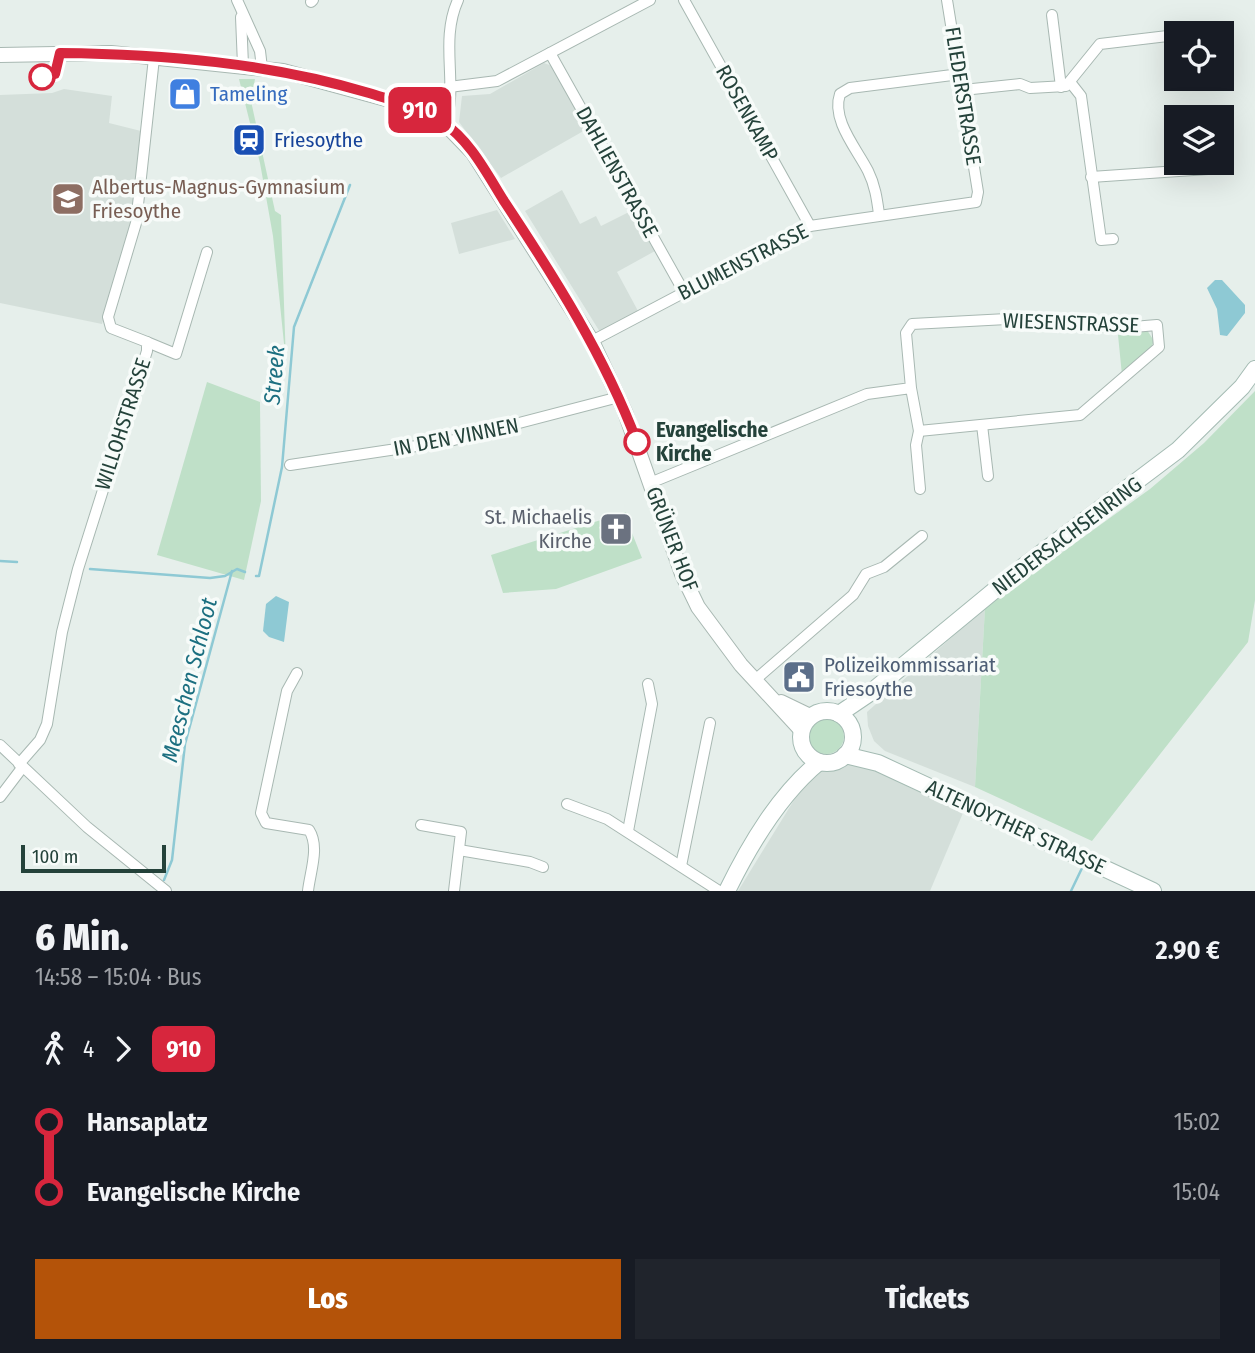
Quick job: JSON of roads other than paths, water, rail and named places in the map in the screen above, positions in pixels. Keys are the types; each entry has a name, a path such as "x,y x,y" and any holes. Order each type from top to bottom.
{"main road":[{"name":"NIEDERSACHSENRING","path":"847,733 870,694 1024,566 1178,450 1226,404 1255,369"},
{"path":"727,891 756,838 813,757 806,723 824,711 847,733 833,762 813,757"},
{"name":"ALTENOYTHER STRASSE","path":"847,733 878,763 1153,891"}],"street":[{"path":"445,124 450,107 449,34 458,0"},
{"path":"449,87 496,81 650,0"},
{"name":"ROSENKAMP","path":"684,0 810,226"},
{"name":"FLIEDERSTRASSE","path":"947,0 978,192"},
{"path":"238,4 245,49 243,65"},
{"path":"238,4 260,51 262,68"},
{"path":"1052,15 1066,84 1081,96 1101,240 1113,239"},
{"path":"963,90 1020,84 1030,88 1066,84 1100,44 1164,36"},
{"name":"DAHLIENSTRASSE","path":"551,52 684,292"},
{"name":"GRÜNER HOF","path":"0,55 111,53 243,65 340,84 432,116 445,124 473,153 592,341 619,397 682,575 698,607 717,636 755,680 773,698 806,723"},
{"name":"WILLOHSTRASSE","path":"0,797 40,740 47,724 62,632 78,569 147,351 147,342 140,336 111,328 108,317 136,223 154,58"},
{"path":"879,214 876,191 841,120 838,107 840,94 850,88 960,74"},
{"path":"432,116 449,87"},
{"path":"1091,177 1164,172"},
{"name":"BLUMENSTRASSE","path":"592,341 810,226 879,214 972,204 976,202 978,192"},
{"path":"147,342 176,354 207,252"},
{"name":"WIESENSTRASSE","path":"919,431 1080,415 1159,347 1157,325 1121,328 1007,319 912,324 906,333 911,388 919,431 916,445 920,489"},
{"path":"650,483 867,394 911,388"},
{"name":"IN DEN VINNEN","path":"289,465 450,441 619,397"},
{"path":"982,425 988,476"},
{"path":"755,680 853,595 866,574 884,567 922,536"},
{"path":"297,673 287,691 261,813 266,823 309,830 312,834 315,843 308,891"},
{"path":"628,831 652,704 648,684"},
{"path":"681,866 710,723"},
{"path":"0,746 158,889"},
{"path":"567,804 598,815 628,831 719,891"},
{"path":"421,825 461,832 454,891"},
{"path":"459,850 530,862 543,867"}],"water":[{"path":"1215,280 1222,280 1245,305 1245,313 1227,336 1220,335 1217,309 1207,288"},
{"path":"276,596 289,602 284,642 269,637 263,631 266,604"}],"waterway":[{"name":"Streek","path":"256,576 259,576 282,467 294,327 350,185"},
{"name":"Streek","path":"0,561 17,562"},
{"name":"Streek","path":"90,569 210,578 225,576 237,569 245,572"},
{"name":"Meeschen Schloot","path":"164,880 172,860 185,744 232,571"},
{"path":"1071,891 1083,866"}],"place":[{"name":"Tameling","path":"185,94"},
{"name":"Friesoythe","path":"249,140"},
{"name":"Albertus-Magnus-Gymnasium Friesoythe","path":"68,199"},
{"name":"Evangelische Kirche","path":"637,442"},
{"name":"St. Michaelis Kirche","path":"616,529"},
{"name":"Polizeikommissariat Friesoythe","path":"799,677"}]}
